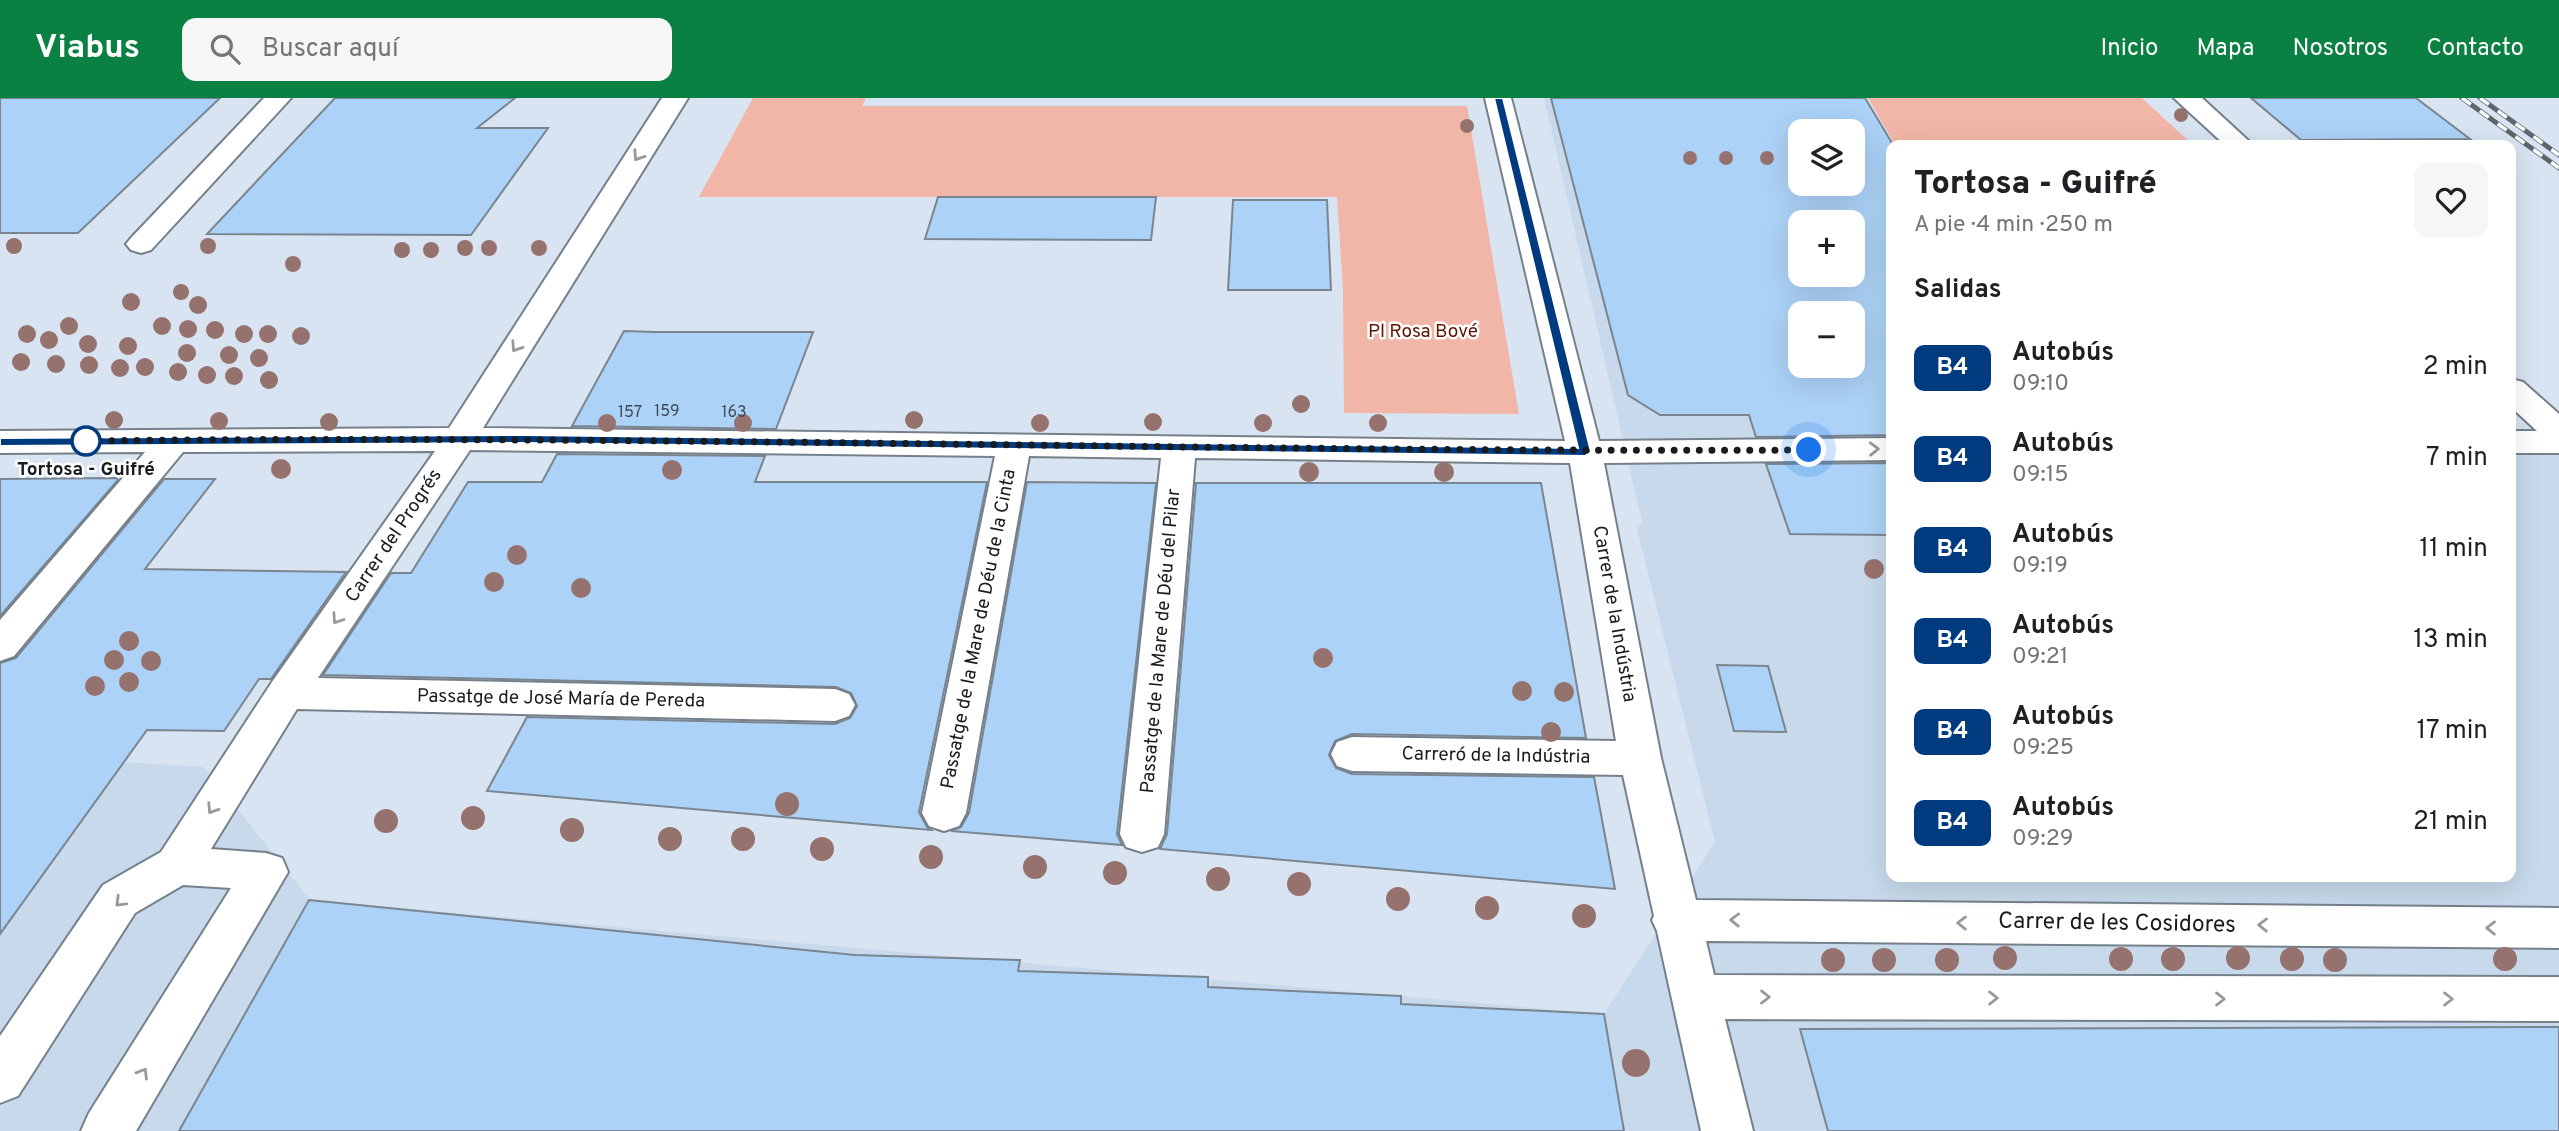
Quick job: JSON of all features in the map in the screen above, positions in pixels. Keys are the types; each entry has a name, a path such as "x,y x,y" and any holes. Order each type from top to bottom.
{"street":[{"path":"141,244 278,98"},
{"name":"Carrer del Progrés","path":"0,1079 119,900 177,865 286,694 460,440 489,389 675,98"},
{"name":"Carrer de la Indústria","path":"1498,98 1585,452 1640,758 1675,920 1697,997 1727,1131"},
{"path":"2188,98 2234,140"},
{"path":"2516,393 2559,432"},
{"path":"0,646 174,440"},
{"path":"0,442 460,440 1585,452 1886,449"},
{"path":"2516,442 2559,442"},
{"name":"Passatge de la Mare de Déu de la Cinta","path":"944,813 1014,446"},
{"name":"Passatge de la Mare de Déu del Pilar","path":"1142,834 1179,447"},
{"name":"Passatge de José María de Pereda","path":"286,694 835,705"},
{"name":"Carreró de la Indústria","path":"1352,754 1640,758"},
{"path":"107,1131 266,872 177,865"},
{"name":"Carrer de les Cosidores","path":"1675,920 2559,928"},
{"path":"1697,997 2559,999"}],"shaded area":[{"path":"1544,98 1866,98 1890,140 1886,140 1886,882 2516,882 2516,447 2559,447 2559,1131 0,1131 0,755 204,767 310,900 1604,1014 1715,842 1637,529 1642,522"}],"green space":[{"name":"Pl Rosa Bové","path":"753,98 866,98 862,106 1467,106 1519,414 1344,413 1343,290 1337,197 699,197"},
{"path":"1868,98 2142,98 2188,140 1892,140"}],"building":[{"path":"0,98 220,98 78,233 0,233"},
{"path":"335,98 515,98 477,128 548,128 471,235 207,234"},
{"path":"1551,98 1865,98 1890,140 1886,140 1886,435 1756,437 1749,415 1660,415 1628,395"},
{"path":"2251,98 2416,98 2470,139 2301,140"},
{"path":"938,197 1156,197 1151,240 925,239"},
{"path":"1233,200 1327,200 1331,290 1228,290"},
{"path":"624,331 813,332 776,429 572,426"},
{"path":"557,454 765,456 755,482 987,482 919,812 931,830 487,791 527,717 835,724 850,718 857,706 851,693 836,687 323,675 391,573 411,573 468,482 542,482"},
{"path":"1886,463 1886,535 1790,534 1766,464"},
{"path":"0,479 118,480 0,616"},
{"path":"164,479 215,479 145,569 346,572 271,679 259,679 224,731 147,730 0,934 0,663 16,658"},
{"path":"1027,482 1156,483 1117,834 1122,845 951,831 961,827 969,813"},
{"path":"1196,483 1541,483 1586,738 1352,734 1335,741 1329,755 1336,768 1352,774 1594,777 1615,889 1160,849 1167,834"},
{"path":"1717,665 1768,666 1786,732 1734,731"},
{"path":"309,900 855,955 1020,960 1018,971 1208,977 1208,987 1401,996 1401,1004 1604,1014 1624,1131 179,1131"},
{"path":"2559,1027 2559,1131 1828,1131 1800,1029"}],"railway":[{"path":"2462,98 2559,168"},
{"path":"2480,98 2559,155"}],"bus line":[{"name":"B4","path":"0,442 526,439 1585,452 1498,98"}],"place":[{"name":"Tortosa - Guifré","path":"86,441"}],"route":[{"path":"86,441 80,441 526,439 1585,452 1809,450"}]}
